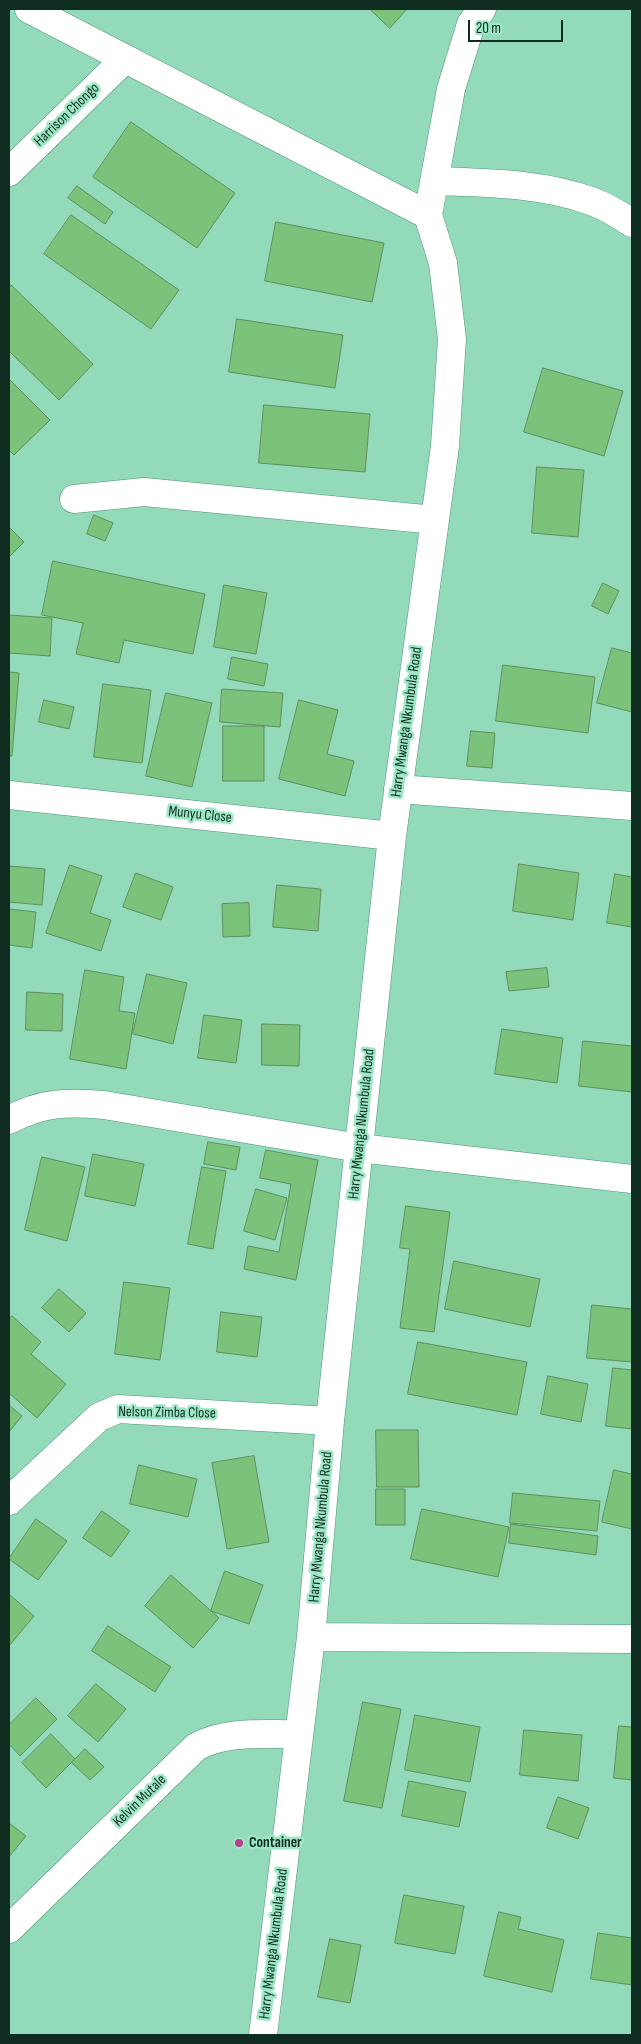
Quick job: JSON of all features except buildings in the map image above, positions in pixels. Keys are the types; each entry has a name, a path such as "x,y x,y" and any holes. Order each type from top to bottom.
{"street":[{"path":"29,9 428,215 451,89 471,24 482,9"},
{"name":"Harrison Chongo","path":"9,172 125,59"},
{"path":"435,181 502,184 559,191 593,201 632,223"},
{"name":"Harry Mwanga Nkumbula Road","path":"263,2035 311,1637 330,1421 392,836 444,446 452,339 443,263 428,215"},
{"path":"74,499 144,492 434,520"},
{"path":"398,789 632,806"},
{"name":"Munyu Close","path":"9,794 392,836"},
{"path":"9,1120 29,1110 51,1104 104,1105 359,1148 632,1179"},
{"name":"Nelson Zimba Close","path":"9,1502 99,1417 118,1409 330,1421"},
{"path":"311,1637 632,1639"},
{"name":"Kelvin Mutale","path":"9,1929 196,1747 208,1740 232,1736 299,1734"}],"place":[{"name":"Container","path":"239,1843"}]}
